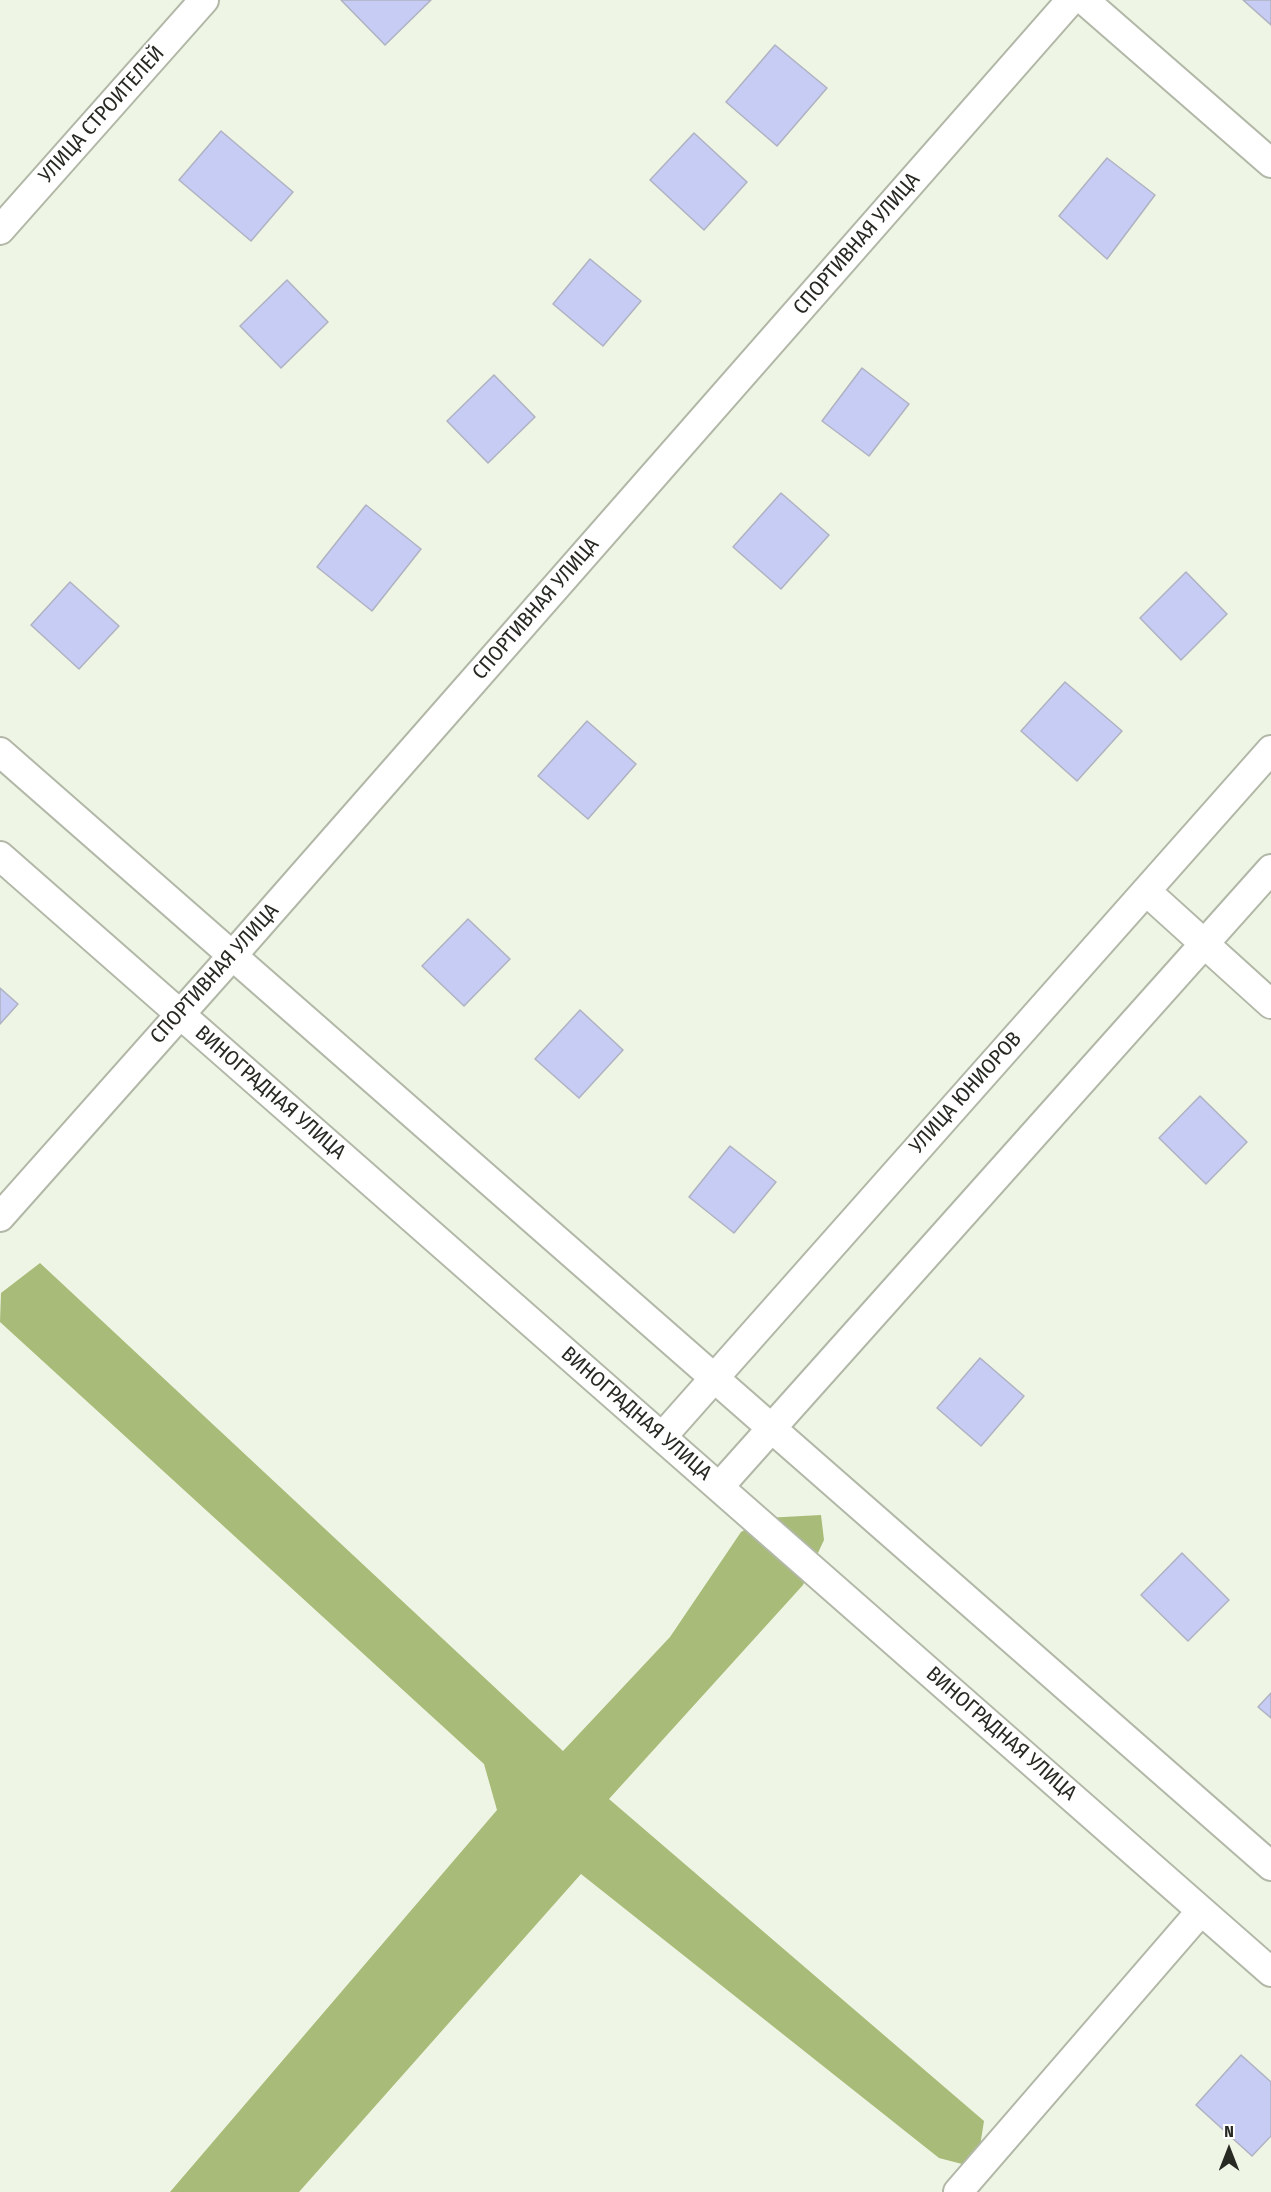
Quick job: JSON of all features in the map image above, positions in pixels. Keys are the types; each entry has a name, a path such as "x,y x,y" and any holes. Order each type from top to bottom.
{"street":[{"name":"УЛИЦА СТРОИТЕЛЕЙ","path":"0,230 204,0"},
{"name":"СПОРТИВНАЯ УЛИЦА","path":"0,1217 1071,0"},
{"path":"1084,0 1271,162"},
{"name":"УЛИЦА ЮНИОРОВ","path":"662,1437 1271,750"},
{"path":"0,752 1271,1866"},
{"name":"ВИНОГРАДНАЯ УЛИЦА","path":"0,856 1271,1972"},
{"path":"718,1487 1271,869"},
{"path":"1146,891 1271,1004"},
{"path":"958,2192 1201,1911"}],"green space":[{"path":"40,1263 563,1751 670,1637 741,1532 765,1518 821,1515 824,1540 803,1585 609,1799 984,2121 980,2146 962,2164 939,2158 581,1874 299,2192 170,2192 497,1810 484,1764 0,1322 1,1293"}],"building":[{"path":"341,0 431,0 385,45"},
{"path":"1243,0 1271,0 1271,25"},
{"path":"775,45 827,88 777,146 726,102"},
{"path":"221,131 293,192 251,241 179,180"},
{"path":"694,133 747,182 704,230 650,180"},
{"path":"1107,158 1155,195 1107,259 1059,216"},
{"path":"590,259 641,301 603,346 553,304"},
{"path":"287,280 328,322 281,368 240,326"},
{"path":"862,368 909,404 869,456 822,421"},
{"path":"494,375 535,417 488,463 447,421"},
{"path":"781,493 829,535 781,589 733,547"},
{"path":"366,505 421,549 372,611 317,567"},
{"path":"1186,572 1227,614 1181,660 1140,618"},
{"path":"70,582 119,626 79,669 31,625"},
{"path":"1065,682 1122,731 1077,781 1021,731"},
{"path":"587,721 636,764 588,819 538,776"},
{"path":"468,919 510,959 464,1006 422,966"},
{"path":"0,988 18,1004 0,1024"},
{"path":"580,1010 623,1050 579,1098 535,1059"},
{"path":"1200,1096 1247,1142 1206,1184 1159,1138"},
{"path":"730,1146 776,1182 734,1233 689,1197"},
{"path":"980,1358 1024,1396 981,1446 937,1408"},
{"path":"1182,1553 1229,1600 1188,1641 1141,1595"},
{"path":"1271,1693 1271,1718 1258,1707"},
{"path":"1241,2055 1271,2082 1271,2136 1252,2156 1196,2105"}]}
